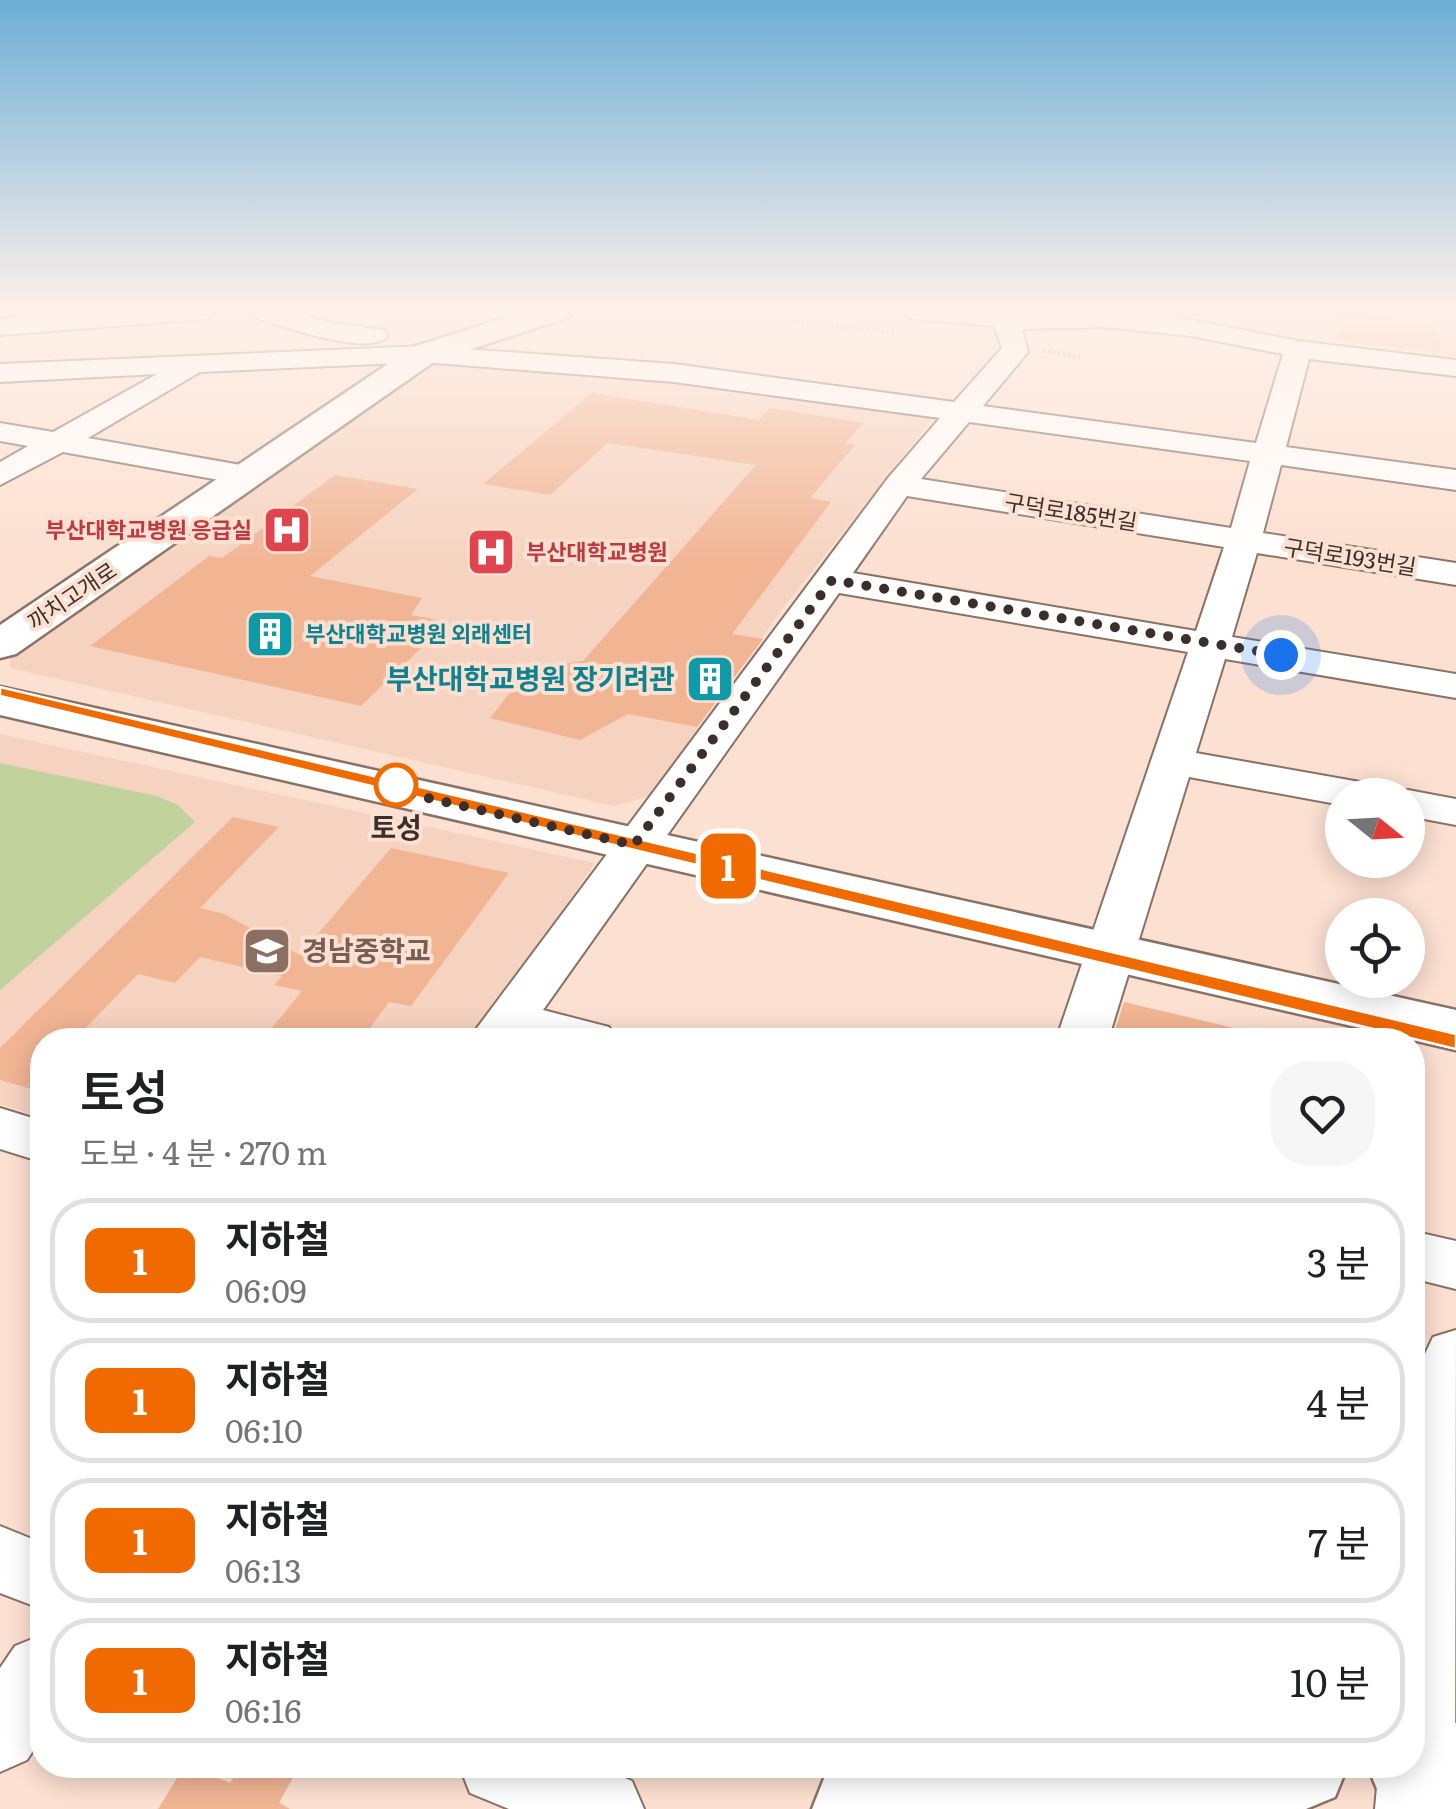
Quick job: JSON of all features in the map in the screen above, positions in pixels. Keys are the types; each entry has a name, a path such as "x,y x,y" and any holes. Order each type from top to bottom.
{"main road":[{"name":"까치고개로","path":"0,645 367,395"},
{"path":"0,701 1456,1030"},
{"path":"890,1790 1088,1778"}],"street":[{"path":"0,475 140,395"},
{"path":"836,395 1456,480"},
{"path":"503,1028 899,484 974,395"},
{"name":"구덕로193번길","path":"1086,1028 1244,540 1285,395"},
{"path":"0,432 247,476"},
{"name":"구덕로185번길","path":"899,484 1244,540"},
{"name":"구덕로193번길","path":"1244,540 1456,574"},
{"path":"832,580 1456,686"},
{"path":"1170,761 1325,789"},
{"path":"1425,807 1456,812"},
{"path":"0,1128 30,1138"},
{"path":"1425,1257 1456,1265"},
{"path":"1425,1568 1456,1356"},
{"path":"0,1558 30,1571"},
{"path":"0,1733 30,1689"},
{"path":"529,1778 604,1809"},
{"path":"839,1809 890,1790"}],"shaded area":[{"name":"부산대학교병원","path":"384,395 813,395 922,411 933,418 780,612 650,796 614,806 10,668 10,649"},
{"name":"경남중학교","path":"0,734 595,863 480,1028 30,1028 30,1114 0,1104"}],"green space":[{"path":"0,763 157,796 178,805 195,822 0,990"}],"building":[{"path":"589,395 759,420 770,408 863,423 845,444 855,445 810,498 831,502 732,634 763,639 697,727 628,714 580,740 490,718 529,669 583,661 756,465 608,443 550,495 483,484"},
{"name":"부산대학교병원 외래센터","path":"335,475 418,489 310,576 422,598 411,615 448,622 361,706 90,646 209,556 222,558"},
{"path":"233,817 279,827 200,908 224,914 300,955 391,848 509,873 411,1006 389,1002 370,1028 272,1028 302,991 274,985 282,976 200,957 175,983 138,974 86,1028 30,1028 30,1089 0,1080 0,1048"},
{"path":"1124,1002 1234,1028 1116,1028"},
{"path":"177,1778 218,1778 230,1783 233,1778 293,1778 279,1803 290,1809 158,1809"}],"metro line":[{"name":"1","path":"0,692 230,744 1398,1028"},
{"name":"1","path":"1425,1034 1456,1041"}],"place":[{"name":"부산대학교병원 응급실","path":"287,530"},
{"name":"부산대학교병원","path":"491,552"},
{"name":"부산대학교병원 외래센터","path":"270,634"},
{"name":"부산대학교병원 장기려관","path":"710,679"},
{"name":"토성","path":"396,785"},
{"name":"경남중학교","path":"267,951"}],"route":[{"path":"396,785 410,794 634,845 832,580 1281,655"}]}
